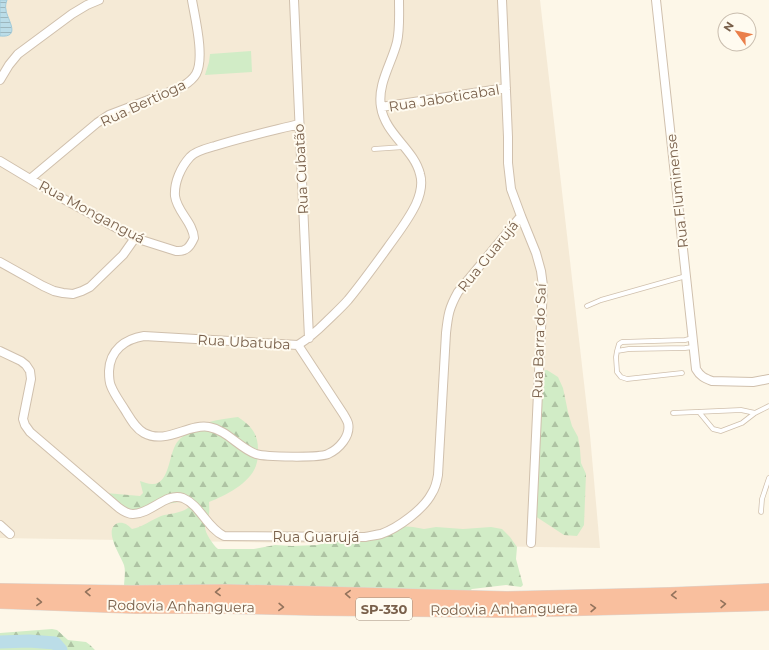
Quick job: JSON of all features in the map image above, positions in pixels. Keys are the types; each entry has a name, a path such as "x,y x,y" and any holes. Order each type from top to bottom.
{"highway":[{"name":"Rodovia Anhanguera","path":"0,591 132,593 242,592 506,599 677,595 769,591"},
{"name":"Rodovia Anhanguera","path":"0,601 136,606 506,610 769,603"}],"street":[{"path":"0,80 18,54 87,2 99,0"},
{"name":"Rua Bertioga","path":"30,179 109,115 180,88 189,83 196,74 200,64 199,46 192,0"},
{"name":"Rua Cubatão","path":"294,0 309,338"},
{"path":"298,345 309,338 347,302 409,217 417,203 421,189 420,174 416,162 385,121 381,107 380,94 399,34 399,0"},
{"name":"Rua Barra do Saí","path":"502,0 508,163 511,189 520,216 536,253 543,286 531,543"},
{"name":"Rua Fluminense","path":"656,0 696,369 705,379 712,381 753,382 769,379"},
{"name":"Rua Jaboticabal","path":"381,107 506,88"},
{"name":"Rua Monganguá","path":"0,161 60,197 135,238 176,251 184,251 193,241 194,235 176,202 175,192 180,173 191,156 204,149 299,124"},
{"name":"Rua Guarujá","path":"0,351 15,357 26,365 30,371 31,378 23,419 30,432 125,512 132,514 140,513 170,498 176,497 183,498 189,502 216,531 224,536 365,537 382,533 398,526 424,504 432,494 436,485 438,475 446,332 451,304 458,292 520,216"},
{"path":"0,262 54,291 63,294 73,294 82,292 90,287 123,255 135,238"},
{"name":"Rua Ubatuba","path":"144,336 298,345 344,415 348,424 346,438 328,455 266,456 255,454 217,429 207,427 198,427 167,436 154,436 144,433 131,420 110,385 110,361 115,352 124,343 144,336"},
{"path":"0,526 10,534"}],"lane":[{"path":"374,149 404,147"},
{"path":"587,306 601,300 686,276"},
{"path":"682,372 627,379 621,378 617,372 616,357 619,344 622,342 685,340 693,338"},
{"path":"617,351 629,349 694,347"},
{"path":"699,412 713,429 721,431 742,423 755,413 769,406"},
{"path":"673,413 741,410 755,413"},
{"path":"761,512 762,499 769,478"}],"shaded area":[{"path":"0,0 540,0 590,435 600,548 0,538"}],"green space":[{"path":"251,51 252,72 205,75 210,54"},
{"path":"547,370 558,377 563,388 572,426 578,437 581,463 586,474 584,525 577,536 564,535 532,514 537,373 535,372"},
{"path":"238,417 253,430 255,434 258,444 258,459 254,469 245,482 231,492 209,502 209,514 205,524 205,530 218,549 254,549 275,545 317,545 344,539 363,538 400,526 424,529 436,527 463,529 491,527 502,529 517,547 516,559 523,585 521,587 506,585 472,589 468,592 124,587 125,568 112,537 114,526 118,523 122,523 132,529 136,528 161,516 183,511 189,507 189,503 185,501 167,504 153,511 131,514 106,493 140,496 143,493 140,481 152,484 158,483 163,479 175,445 182,437 201,425 218,420"},
{"path":"52,629 57,630 68,640 86,642 95,650 0,650 0,633"}],"water":[{"path":"0,0 7,0 6,9 12,31 7,36 0,36"}],"waterway":[{"path":"0,642 29,641 55,643 61,650"}]}
